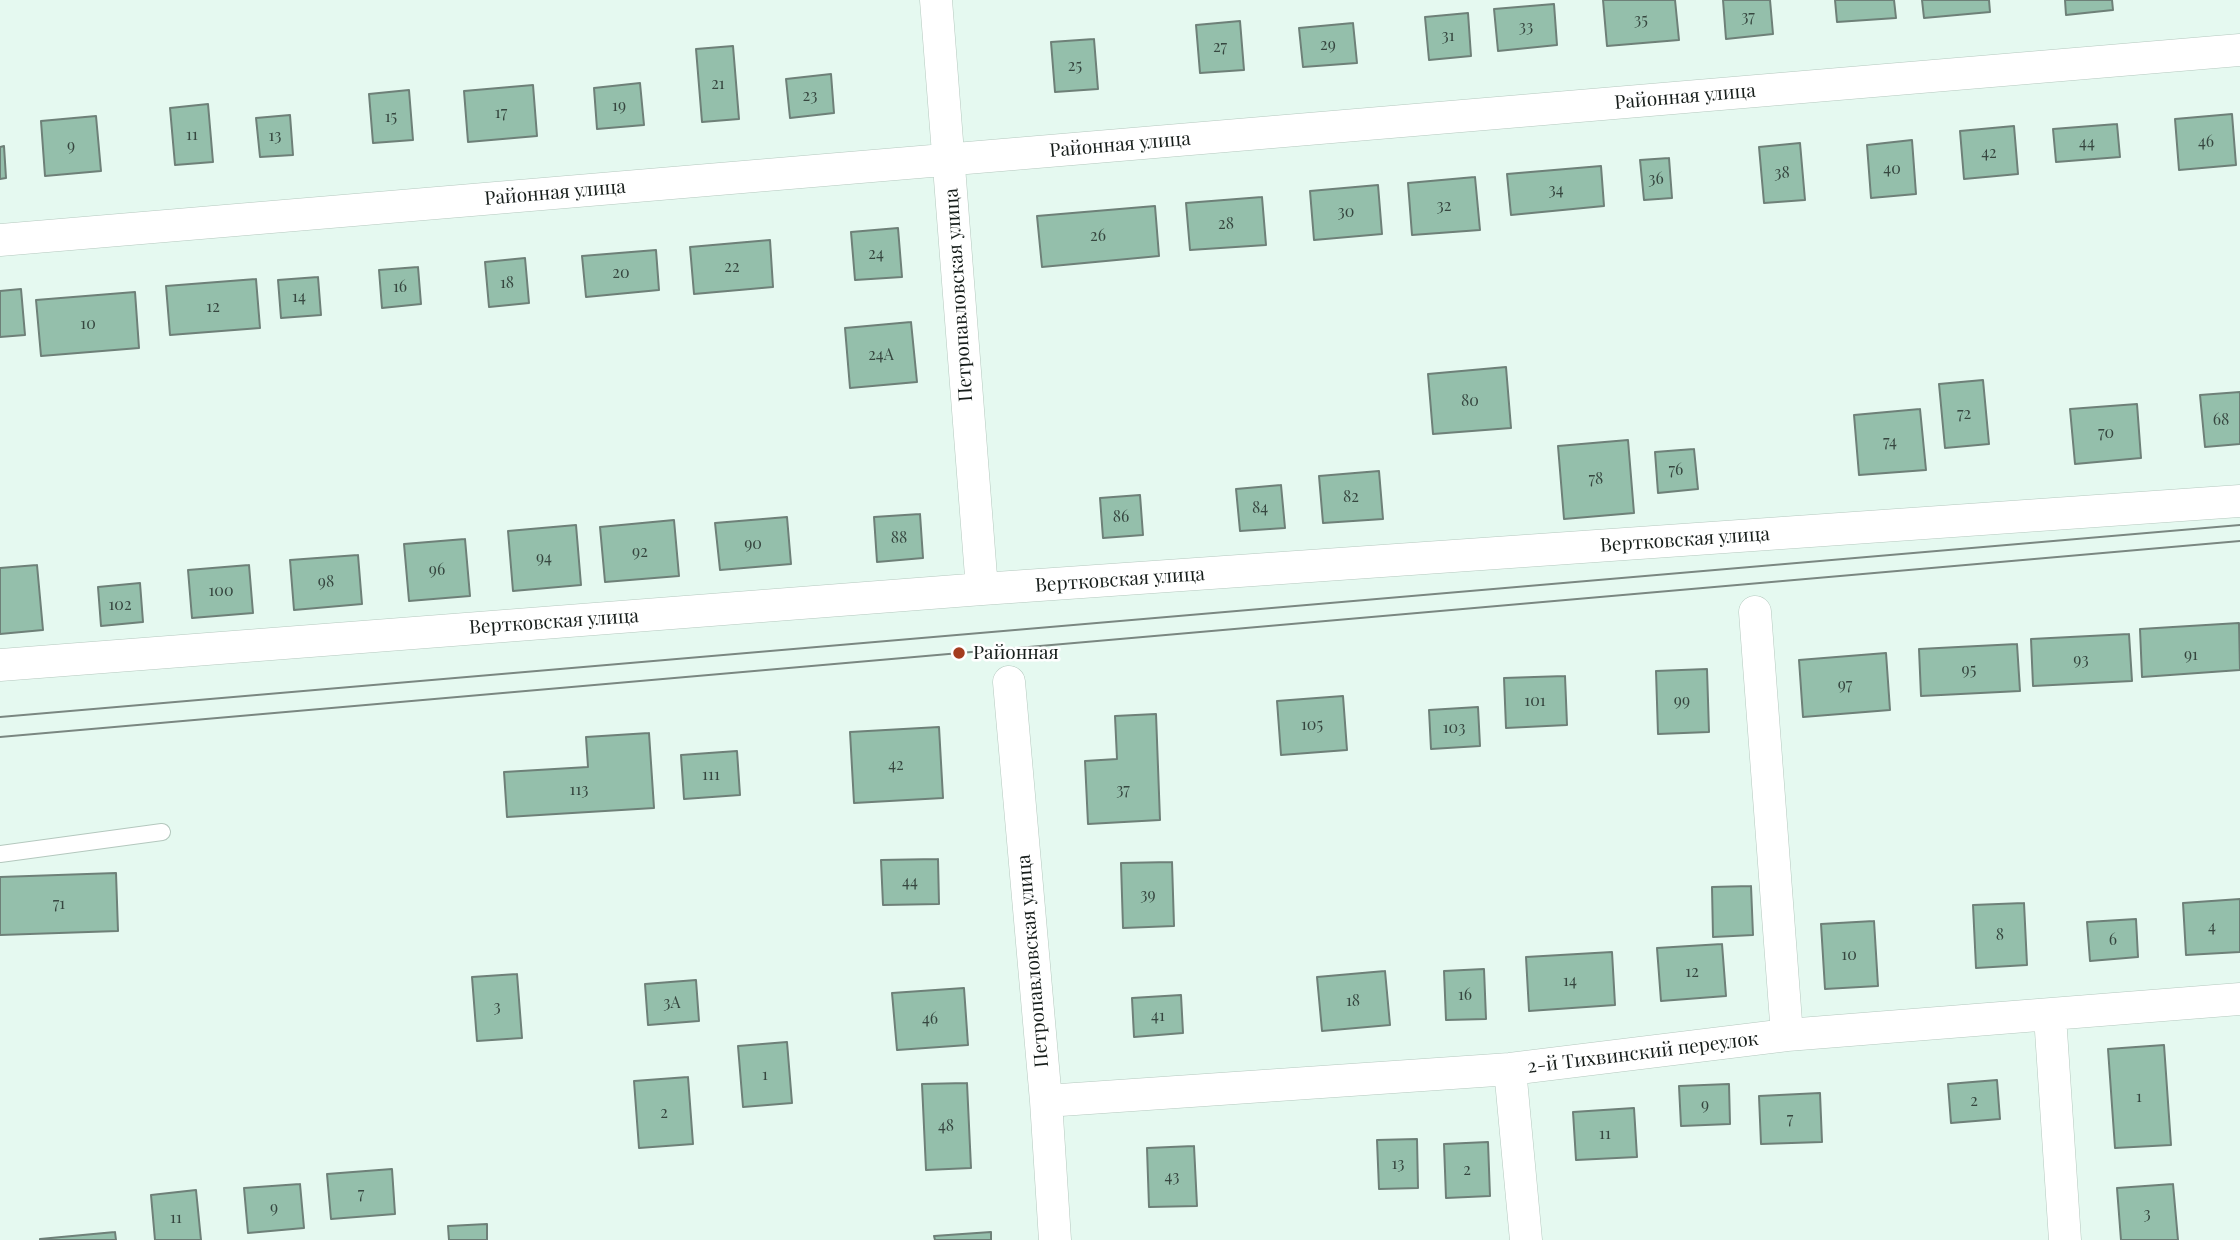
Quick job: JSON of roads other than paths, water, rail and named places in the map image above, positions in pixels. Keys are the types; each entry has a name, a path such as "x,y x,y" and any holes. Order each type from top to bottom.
{"street":[{"name":"Петропавловская улица","path":"936,0 982,589"},
{"name":"Районная улица","path":"0,240 2240,50"},
{"name":"Вертковская улица","path":"0,665 982,589 2240,501"},
{"path":"1755,612 1787,1035"},
{"name":"Петропавловская улица","path":"1009,682 1046,1101 1055,1240"},
{"name":"2-й Тихвинский переулок","path":"1046,1101 1510,1069 1787,1035 2240,999"},
{"path":"2050,1016 2065,1240"},
{"path":"1510,1069 1526,1240"}],"lane":[{"path":"0,854 162,832"}],"tram line":[{"path":"0,717 2240,525"},
{"path":"0,737 2240,541"}],"place":[{"name":"Районная","path":"959,653"}]}
